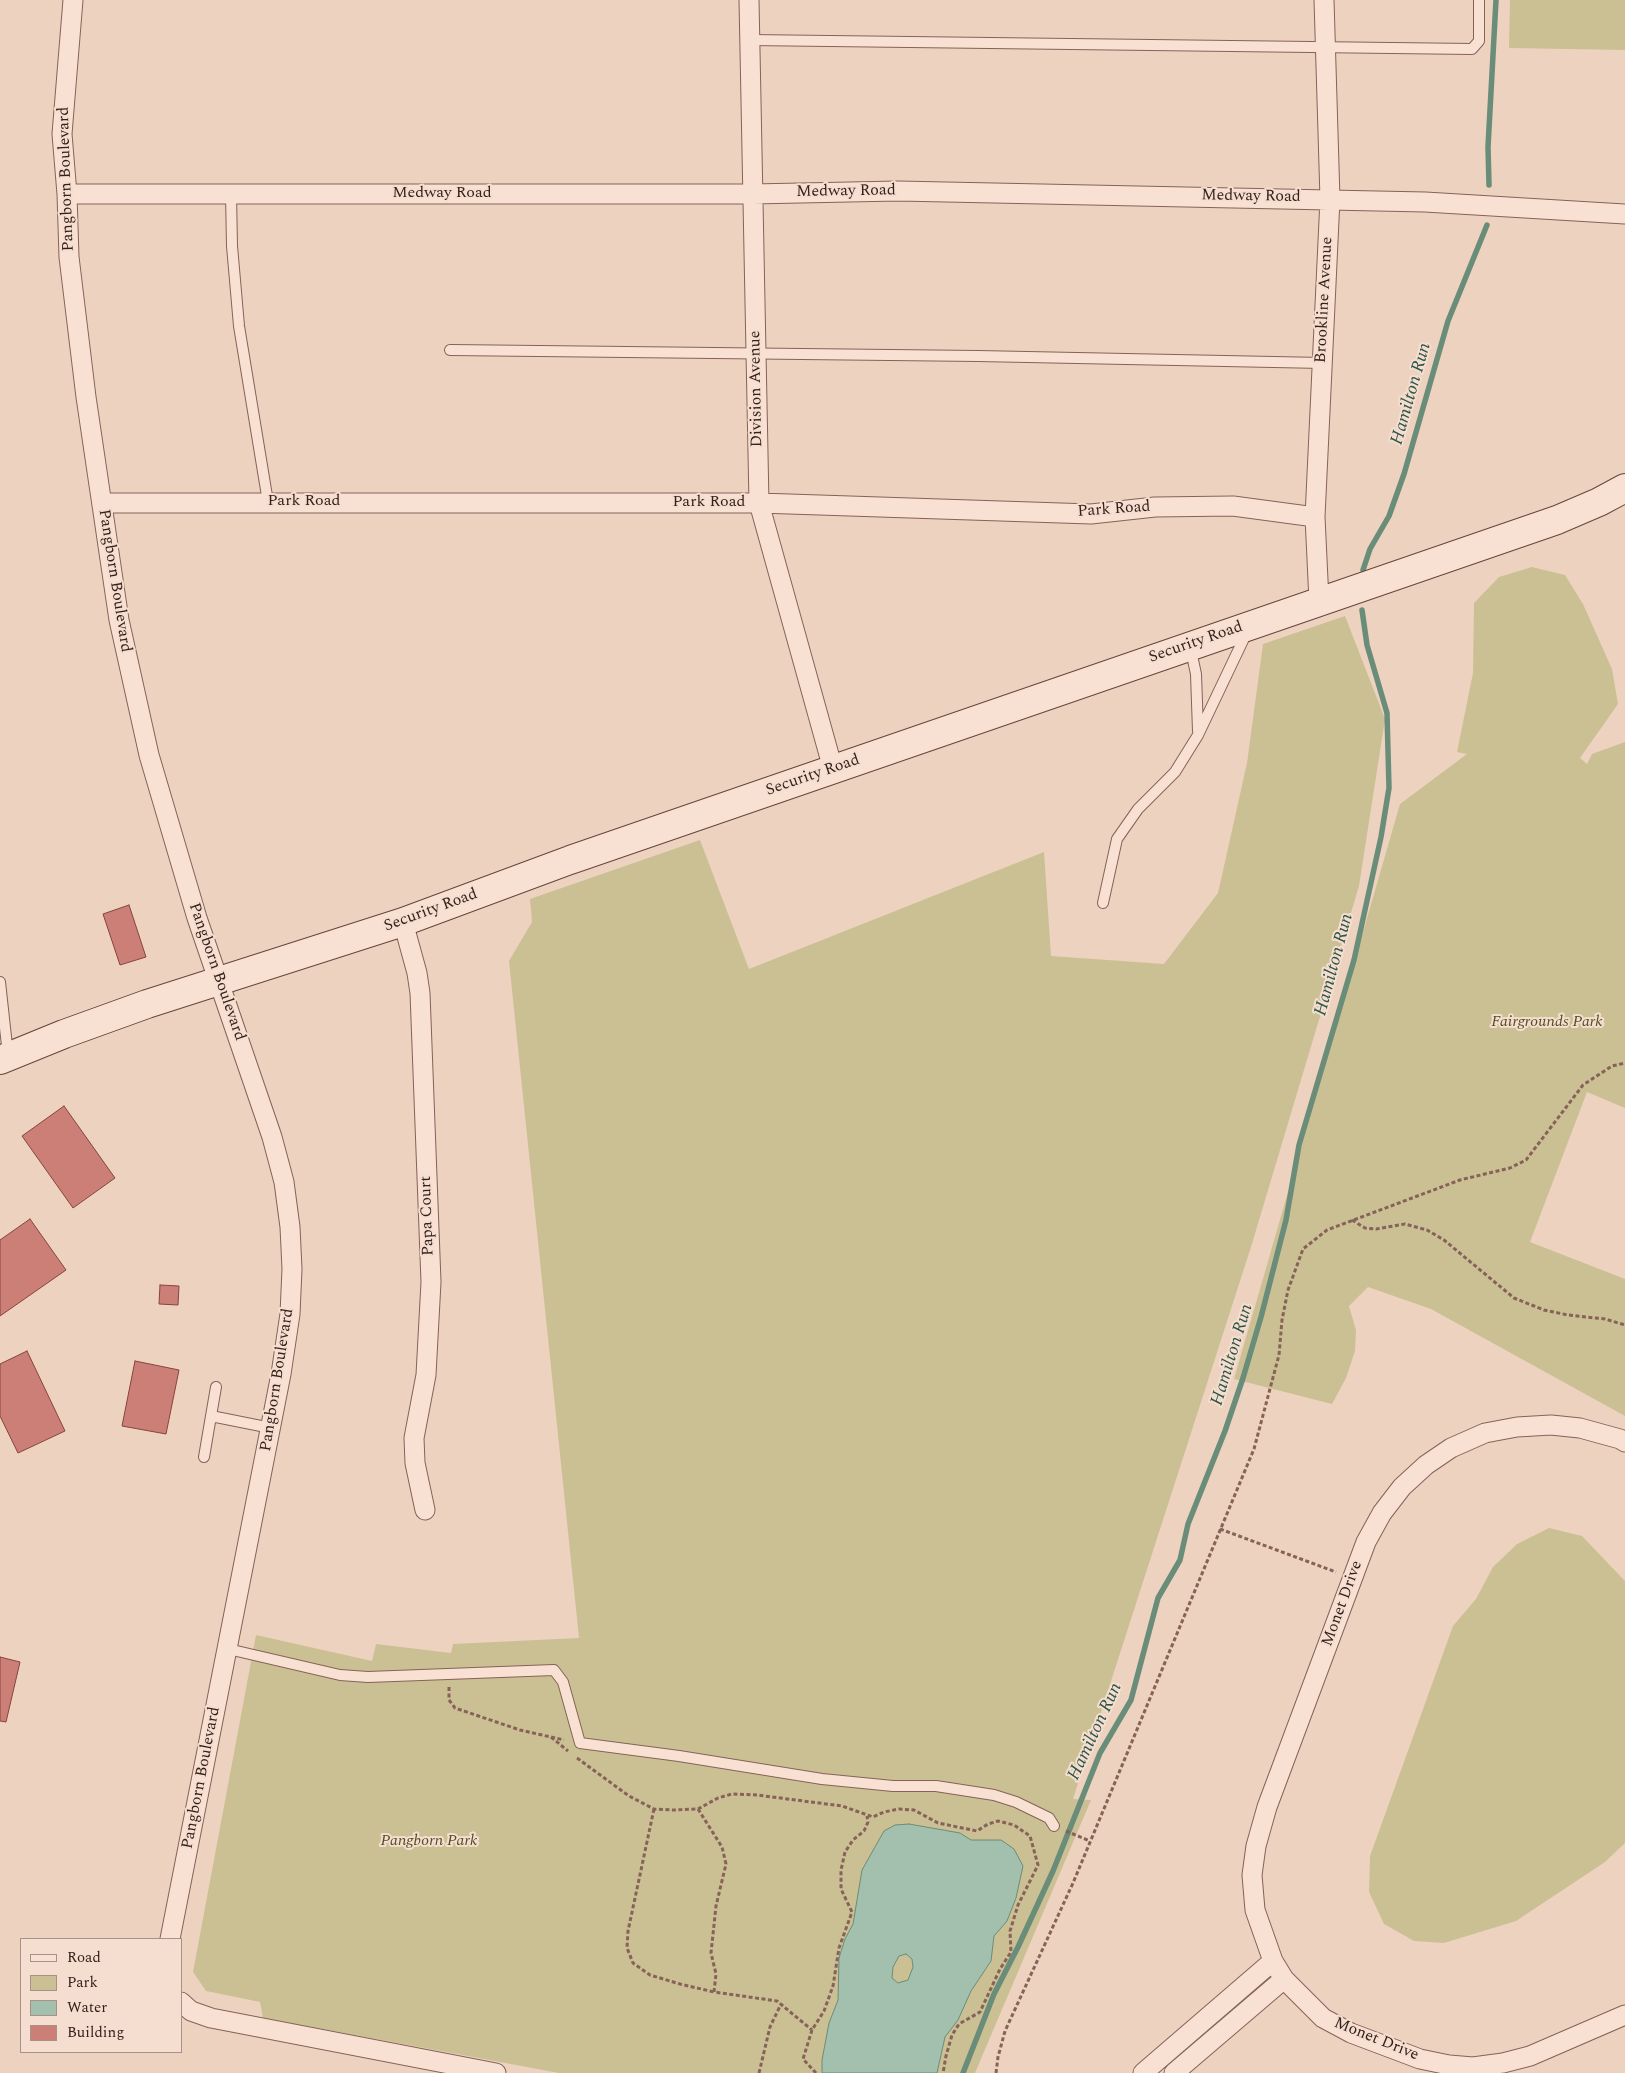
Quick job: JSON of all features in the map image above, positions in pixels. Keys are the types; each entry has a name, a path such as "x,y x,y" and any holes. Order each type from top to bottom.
{"street":[{"name":"Pangborn Boulevard","path":"73,0 62,134 68,194 69,257 86,398 119,620 148,755 197,918 272,1137 284,1182 290,1227 292,1269 290,1314 281,1374 170,1938"},
{"name":"Division Avenue","path":"749,0 759,503 833,769"},
{"name":"Brookline Avenue","path":"1319,601 1316,517 1330,199 1324,0"},
{"name":"Medway Road","path":"68,194 752,194 898,191 1425,202 1625,214"},
{"name":"Security Road","path":"4,1058 82,1027 219,980 403,922 570,860 1557,520 1599,502 1625,488"},
{"name":"Park Road","path":"102,503 759,503 1091,514 1155,507 1234,506 1316,517"},
{"name":"Papa Court","path":"403,922 417,973 420,993 431,1272 430,1331 426,1375 414,1438 414,1463 425,1510"},
{"name":"Monet Drive","path":"1625,1442 1580,1428 1551,1425 1517,1427 1484,1433 1451,1448 1426,1465 1408,1481 1382,1513 1366,1542 1268,1807 1256,1846 1252,1876 1255,1910 1273,1961 1284,1979 1324,2018 1350,2033 1420,2058 1449,2065 1473,2067 1504,2063 1521,2058 1625,2015"},
{"path":"1143,2073 1273,1961"},
{"path":"1174,2073 1284,1979"},
{"path":"182,2003 191,2011 211,2018 496,2073"}],"lane":[{"path":"749,40 1472,49 1479,41 1480,0"},
{"path":"231,194 232,246 239,326 268,502"},
{"path":"450,350 988,356 1322,364"},
{"path":"1103,903 1116,839 1138,809 1175,772 1198,734 1251,624"},
{"path":"1190,646 1196,674 1198,734"},
{"path":"0,982 4,1058"},
{"path":"204,1457 216,1387"},
{"path":"211,1416 271,1428"},
{"path":"228,1649 340,1675 392,1677 554,1670 563,1682 580,1743 822,1778 893,1786 936,1786 994,1795 1016,1802 1049,1818 1054,1826"}],"path":[{"path":"996,2073 1005,2031 1073,1883 1254,1449 1279,1355 1282,1320 1288,1290 1303,1249 1327,1230 1352,1220 1460,1180 1510,1168 1526,1160 1584,1085 1612,1066 1625,1064"},
{"path":"1352,1220 1365,1228 1376,1229 1405,1224 1427,1230 1444,1240 1514,1298 1544,1310 1605,1319 1625,1325"},
{"path":"1220,1530 1353,1578"},
{"path":"449,1674 449,1700 455,1708 520,1730 580,1743"},
{"path":"551,1737 629,1796 654,1809 698,1809 718,1798 732,1794 757,1795 842,1806 873,1818 884,1812 899,1809 914,1810 938,1823 977,1831 998,1821 1014,1825 1030,1836 1038,1864 1018,1906 1010,1931 1011,1952 980,2012 959,2024 952,2035 943,2073"},
{"path":"654,1809 628,1931 627,1948 632,1963 650,1975 680,1984 714,1992 777,2001 812,2030"},
{"path":"698,1809 722,1847 726,1864 716,1906 711,1953 716,1974 714,1992"},
{"path":"816,2073 803,2059 812,2030 824,2011 833,1986 840,1948 852,1912 841,1888 844,1852 853,1840 864,1831 868,1822 867,1816"},
{"path":"1054,1826 1090,1841"},
{"path":"759,2073 770,2027 781,2004"}],"green space":[{"path":"1510,0 1625,0 1625,50 1509,48"},
{"name":"Fairgrounds Park","path":"1532,567 1565,575 1583,604 1612,669 1618,704 1580,758 1587,764 1592,754 1625,742 1625,1108 1587,1092 1530,1242 1625,1279 1625,1416 1431,1309 1368,1287 1349,1306 1356,1330 1355,1351 1346,1378 1332,1404 1234,1379 1400,804 1467,754 1457,752 1473,673 1474,603 1499,577"},
{"name":"Pangborn Park","path":"1345,616 1385,719 1359,886 1251,1247 1073,1799 1091,1800 975,2073 559,2073 263,2018 260,2002 206,1991 193,1972 256,1635 372,1661 376,1644 451,1653 453,1644 579,1638 509,961 532,922 530,899 700,840 749,969 1044,852 1051,956 1164,964 1218,893 1247,763 1263,644"},
{"path":"1549,1528 1582,1536 1625,1581 1625,1843 1605,1862 1516,1921 1444,1943 1414,1941 1384,1924 1369,1892 1370,1856 1453,1626 1476,1599 1493,1567 1517,1544"}],"water":[{"path":"909,1824 960,1833 971,1840 1001,1840 1014,1849 1023,1866 1016,1898 1007,1921 994,1936 991,1961 971,1991 958,2020 945,2037 937,2073 822,2073 822,2060 829,2023 838,2000 839,1958 845,1939 853,1924 862,1870 884,1831 895,1825","holes":["906,1954 912,1959 913,1967 908,1980 898,1983 892,1978 893,1967 899,1956"]}],"building":[{"path":"129,905 146,957 120,965 103,914"},
{"path":"64,1106 115,1178 73,1208 22,1136"},
{"path":"30,1219 66,1270 0,1316 0,1240"},
{"path":"160,1285 179,1286 178,1305 159,1304"},
{"path":"27,1351 65,1431 18,1453 0,1416 0,1364"},
{"path":"135,1361 179,1370 166,1434 122,1426"},
{"path":"0,1657 20,1662 6,1722 0,1721"}],"waterway":[{"name":"Hamilton Run","path":"1489,185 1488,147 1496,0"},
{"name":"Hamilton Run","path":"1363,570 1370,549 1389,516 1404,474 1448,321 1487,225"},
{"name":"Hamilton Run","path":"963,2073 994,1994 1053,1871 1100,1753 1131,1700 1158,1598 1180,1560 1188,1524 1225,1431 1261,1317 1286,1220 1299,1145 1354,960 1381,837 1389,788 1387,713 1367,645 1362,610"}]}
